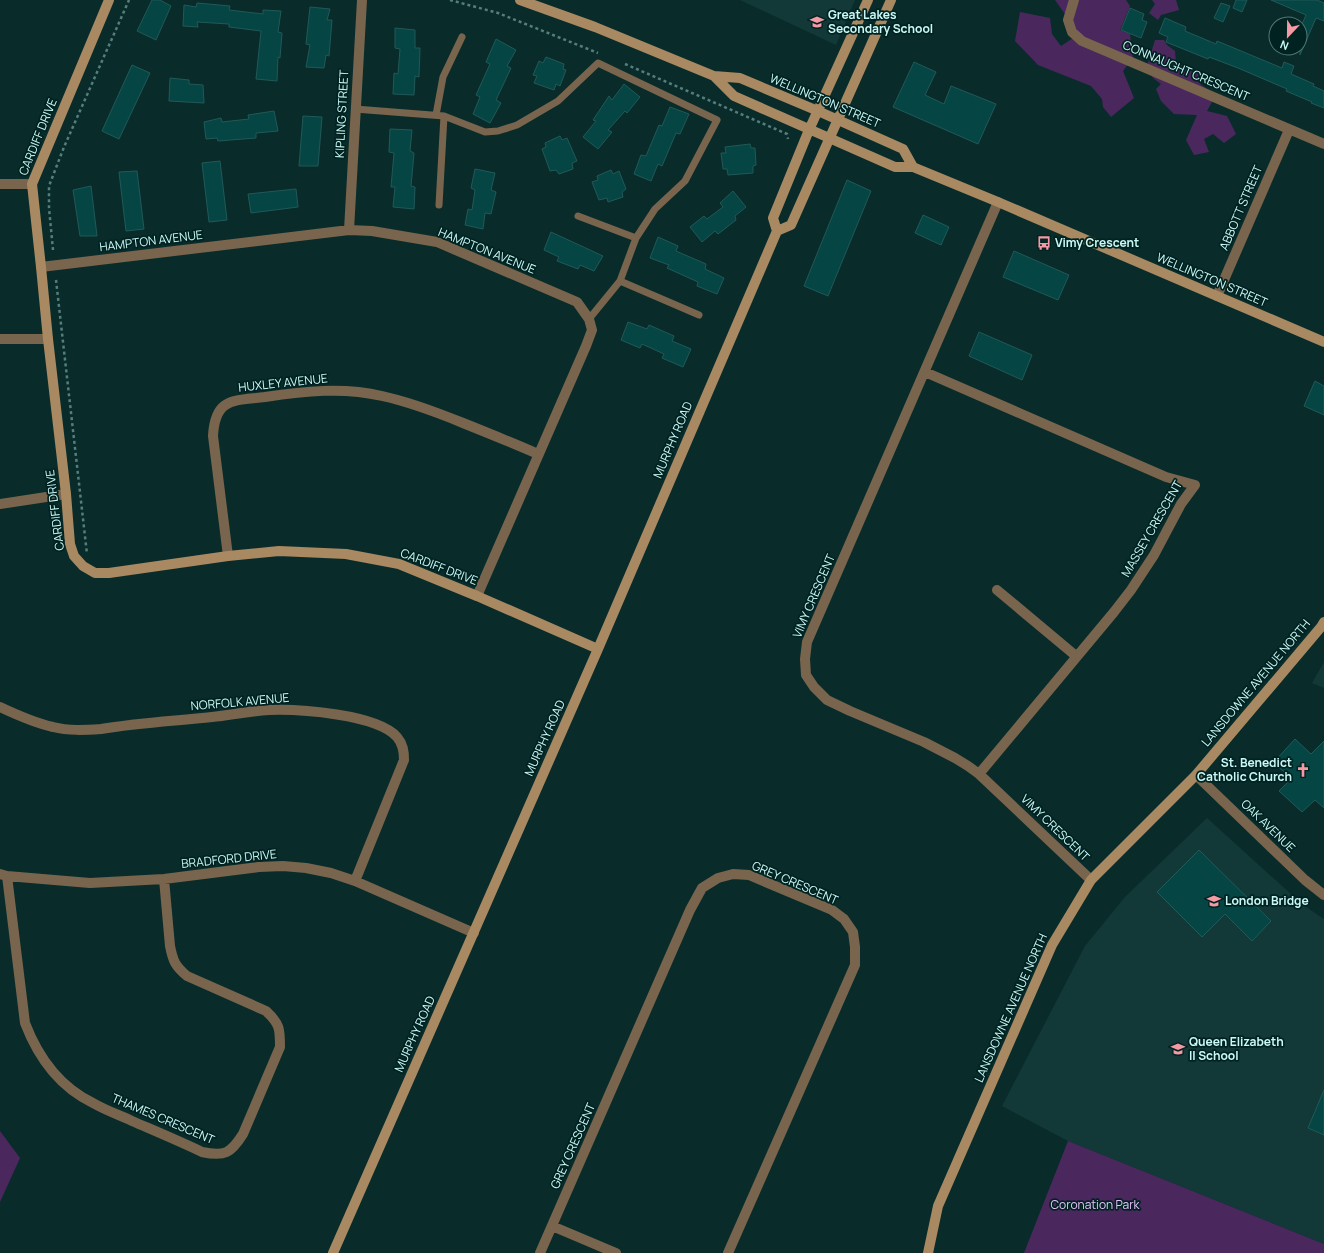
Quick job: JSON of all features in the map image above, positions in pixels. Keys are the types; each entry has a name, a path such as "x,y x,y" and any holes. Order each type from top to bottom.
{"street":[{"name":"CARDIFF DRIVE","path":"109,0 32,184 66,494 70,544 74,556 83,566 95,573 109,573 228,556 279,551 346,554 399,564 477,596 598,649"},
{"name":"KIPLING STREET","path":"349,230 362,0"},
{"name":"WELLINGTON STREET","path":"520,0 595,27 714,76 740,78 818,111 903,149 913,167"},
{"name":"MURPHY ROAD","path":"333,1253 598,649 777,231 773,218 818,111 868,0"},
{"path":"777,231 791,225 891,0"},
{"name":"CONNAUGHT CRESCENT","path":"1074,0 1068,20 1072,32 1082,40 1324,144"},
{"name":"WELLINGTON STREET","path":"714,76 734,96 810,130 895,167 913,167 998,202 1324,342"},
{"name":"ABBOTT STREET","path":"1217,296 1289,130"},
{"path":"0,184 32,184"},
{"name":"VIMY CRESCENT","path":"998,202 807,642 805,659 806,675 814,687 827,700 930,745 956,758 979,774 1091,880"},
{"name":"HAMPTON AVENUE","path":"41,267 349,230 372,231 437,242 577,302 589,319"},
{"path":"477,596 586,346 592,330 589,319"},
{"path":"0,340 48,339"},
{"name":"MASSEY CRESCENT","path":"925,372 1166,477 1195,485 1180,504 1154,555 1131,590 979,774"},
{"name":"HUXLEY AVENUE","path":"228,556 213,436 214,423 218,412 225,404 286,393 336,390 382,396 428,409 538,454"},
{"path":"0,504 66,494"},
{"path":"997,590 1076,656"},
{"name":"LANSDOWNE AVENUE NORTH","path":"928,1253 938,1206 1052,945 1091,880 1196,775 1324,622"},
{"name":"NORFOLK AVENUE","path":"0,707 32,721 54,728 80,730 101,729 269,710 298,710 328,714 371,722 385,727 397,737 403,747 404,760 355,881"},
{"name":"OAK AVENUE","path":"1196,775 1305,880 1324,895"},
{"name":"BRADFORD DRIVE","path":"3,875 90,883 164,879 259,867 283,866 306,868 331,873 355,881 474,933"},
{"name":"GREY CRESCENT","path":"540,1253 690,910 702,888 718,878 733,874 750,875 832,910 844,919 853,932 855,965 728,1253"},
{"name":"THAMES CRESCENT","path":"3,875 25,1023 32,1041 56,1076 72,1090 92,1103 202,1152 214,1154 225,1153 235,1147 243,1134 280,1047 280,1033 276,1020 266,1012 187,976 177,968 172,957 170,946 164,879"},
{"path":"552,1226 616,1253"}],"lane":[{"path":"436,115 444,77 462,37"},
{"path":"355,109 444,116 485,132 498,131 517,125 558,101 598,63 717,120 686,182 654,209 636,238 620,281 589,319"},
{"path":"439,206 444,116"},
{"path":"578,216 636,238"},
{"path":"620,281 699,315"}],"path":[{"path":"53,250 49,208 49,186 64,147 129,0"},
{"path":"56,280 87,555"}],"shaded area":[{"name":"Great Lakes Secondary School","path":"740,0 855,0 836,45"},
{"path":"1324,662 1324,688 1312,683"},
{"name":"Queen Elizabeth II School","path":"1207,818 1303,905 1324,919 1324,1244 1068,1141 1002,1106 1085,946 1125,897"}],"green space":[{"path":"1055,0 1126,0 1130,6 1120,30 1130,34 1133,57 1123,71 1134,98 1111,117 1103,107 1102,99 1091,86 1038,65 1015,41 1020,12 1050,18 1052,34 1061,46 1079,34"},
{"path":"1152,0 1176,0 1179,10 1161,15 1158,20 1149,13 1155,4"},
{"path":"1155,40 1164,40 1167,45 1175,51 1176,63 1204,74 1200,84 1216,95 1207,111 1227,116 1236,134 1224,143 1213,134 1204,139 1209,152 1194,155 1186,140 1197,115 1174,114 1161,101 1156,89 1161,84 1153,78 1147,66"},
{"path":"0,1131 20,1158 0,1202"},
{"name":"Coronation Park","path":"1068,1141 1324,1244 1324,1253 1024,1253"}],"building":[{"path":"152,0 160,0 171,6 156,40 137,31"},
{"path":"1236,0 1247,0 1242,12 1233,8"},
{"path":"1271,0 1317,0 1324,3 1324,21 1316,18 1308,36 1308,16"},
{"path":"197,3 230,6 229,10 263,14 263,10 281,11 278,32 282,33 280,58 278,57 277,81 256,79 261,31 229,27 229,24 197,22 198,27 183,26 184,5 196,7"},
{"path":"1221,3 1230,6 1223,22 1214,18"},
{"path":"310,7 330,9 327,20 332,20 329,56 326,55 324,68 306,67 310,45 306,44"},
{"path":"1130,8 1144,14 1142,20 1147,22 1141,38 1121,30"},
{"path":"1165,18 1186,27 1185,31 1216,44 1217,41 1282,68 1284,62 1294,66 1291,74 1314,84 1313,86 1324,91 1324,108 1286,91 1287,89 1238,68 1209,57 1208,59 1166,42 1168,37 1159,33"},
{"path":"395,28 415,30 415,48 420,48 419,77 415,76 414,95 393,94 394,73 398,74 400,49 395,48"},
{"path":"496,39 516,50 507,66 511,68 496,100 501,103 490,123 473,114 480,97 476,95 490,64 486,62"},
{"path":"546,57 564,64 563,69 566,70 560,86 556,84 554,90 534,83 537,76 533,75 539,61 543,63"},
{"path":"914,62 936,72 925,95 944,104 951,86 996,104 978,144 893,107"},
{"path":"132,65 150,73 119,139 102,131"},
{"path":"170,78 189,80 189,84 203,85 204,103 169,101"},
{"path":"624,84 640,97 627,113 625,111 608,130 612,132 598,149 583,137 596,121 593,120 609,96 612,100"},
{"path":"670,107 689,114 680,134 676,133 662,166 658,164 651,181 634,174 641,155 646,156 659,125 662,126"},
{"path":"274,111 278,131 256,133 256,138 218,141 217,138 206,139 204,122 221,118 222,122 249,119 248,115"},
{"path":"303,116 322,117 318,166 299,166"},
{"path":"390,129 412,130 410,151 414,153 411,186 415,187 414,209 393,207 395,187 391,187 394,153 389,152"},
{"path":"560,136 562,140 567,138 577,161 572,163 573,169 559,174 556,170 550,171 542,149 546,147 545,143"},
{"path":"750,144 751,148 755,148 756,165 753,166 753,173 728,175 727,169 723,169 721,153 726,153 725,147"},
{"path":"220,161 227,220 209,222 202,163"},
{"path":"475,169 495,173 491,190 496,192 491,214 485,213 483,229 465,225 468,209 472,210 475,190 471,188"},
{"path":"611,170 613,174 619,171 626,189 622,192 623,197 608,202 607,198 599,200 592,182 598,180 597,176"},
{"path":"137,171 144,229 126,231 119,172"},
{"path":"847,180 871,191 828,296 804,286"},
{"path":"91,186 97,236 80,236 73,190"},
{"path":"296,189 298,207 251,213 248,194"},
{"path":"733,191 746,207 735,216 736,220 718,234 715,231 702,242 690,227 704,216 707,219 723,207 720,203"},
{"path":"923,215 949,227 941,245 915,233"},
{"path":"551,232 603,256 594,271 580,265 578,269 557,261 559,257 544,250"},
{"path":"658,237 678,246 676,251 706,264 705,269 724,278 717,294 697,286 698,282 667,268 669,265 650,258"},
{"path":"1014,251 1069,275 1058,300 1003,277"},
{"path":"628,322 647,329 649,325 674,336 672,341 691,349 683,367 662,358 664,354 642,344 640,348 621,340"},
{"path":"979,332 1032,355 1022,380 969,356"},
{"path":"1315,381 1324,386 1324,415 1304,406"},
{"name":"St. Benedict Catholic Church","path":"1295,739 1311,754 1324,741 1324,808 1315,800 1302,812 1279,791 1292,778 1273,763"},
{"path":"1199,850 1271,921 1252,941 1225,914 1202,937 1157,892"},
{"path":"1324,1090 1324,1135 1308,1128"}],"place":[{"name":"Great Lakes Secondary School","path":"817,22"},
{"name":"Vimy Crescent","path":"1044,243"},
{"name":"St. Benedict Catholic Church","path":"1303,770"},
{"name":"London Bridge","path":"1214,901"},
{"name":"Queen Elizabeth II School","path":"1178,1049"}]}
